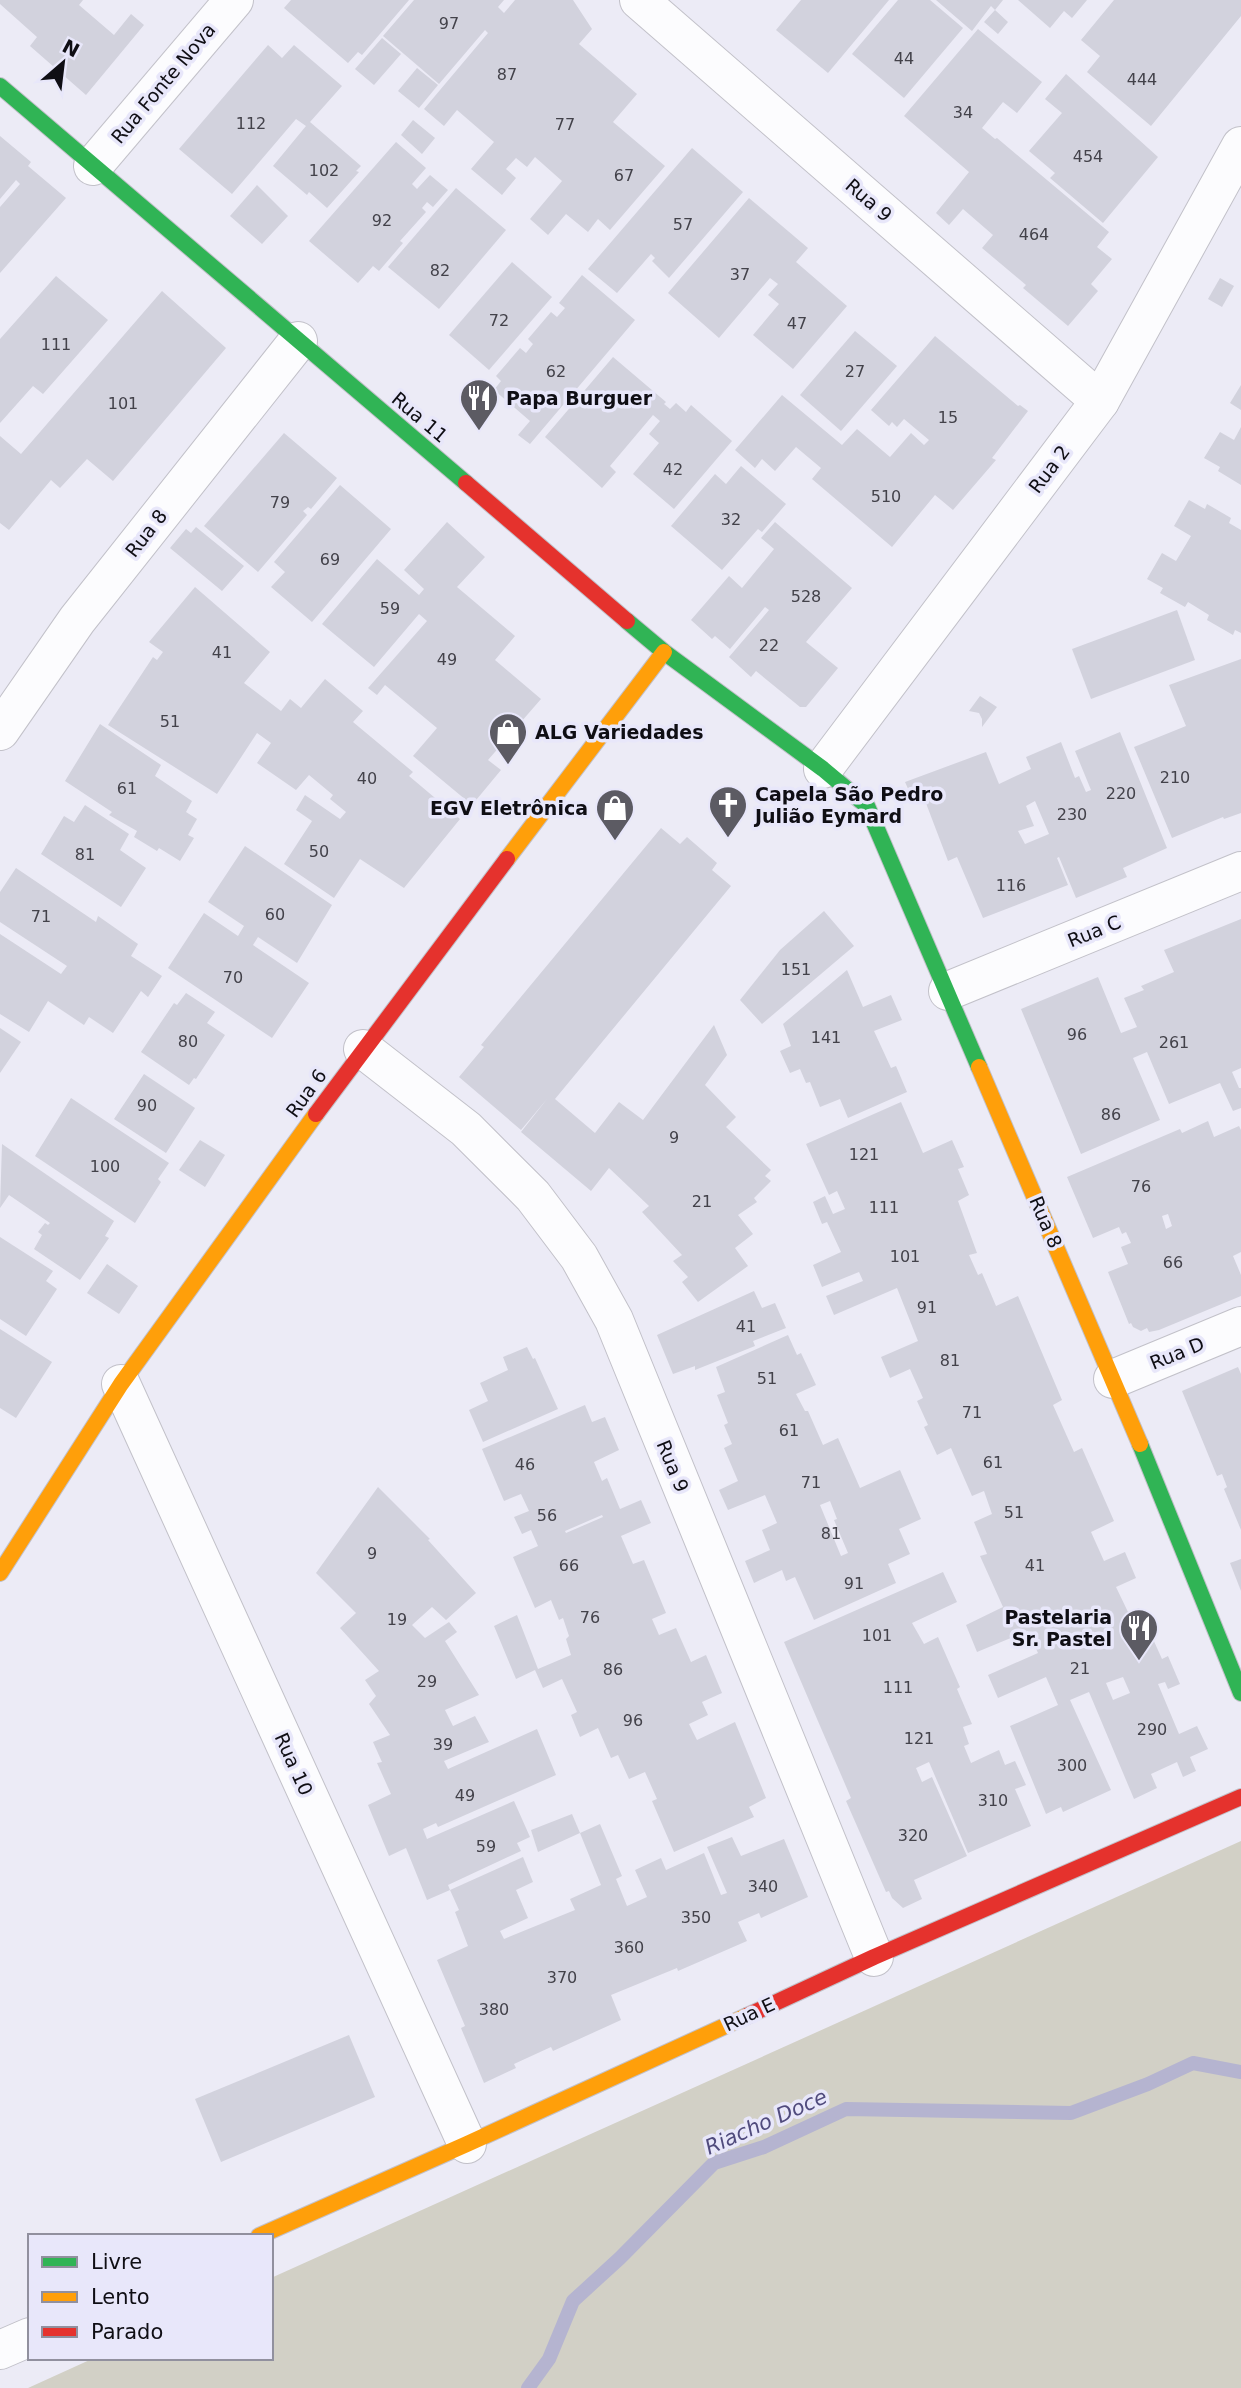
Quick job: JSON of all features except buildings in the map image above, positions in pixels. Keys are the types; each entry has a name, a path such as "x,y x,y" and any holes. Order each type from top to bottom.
{"street":[{"name":"Rua Fonte Nova","path":"93,166 234,0"},
{"name":"Rua 9","path":"639,0 1100,401"},
{"name":"Rua 11","path":"0,86 664,652 823,769"},
{"name":"Rua 2","path":"823,769 1100,401 1241,146"},
{"name":"Rua 8","path":"0,731 77,621 298,341"},
{"name":"Rua 6","path":"0,1573 121,1384 363,1049 664,652"},
{"name":"Rua 8","path":"823,769 867,806 1113,1379 1241,1693"},
{"name":"Rua C","path":"948,991 1241,871"},
{"name":"Rua 9","path":"363,1049 466,1129 533,1196 579,1257 614,1320 874,1957"},
{"name":"Rua D","path":"1113,1379 1241,1326"},
{"name":"Rua 10","path":"121,1384 467,2144"},
{"name":"Rua E","path":"264,2234 874,1957 1241,1797"},
{"path":"0,2350 28,2338"}],"shaded area":[{"path":"1241,1841 1241,2388 28,2388 90,2360 273,2360 273,2277"}],"waterway":[{"name":"Riacho Doce","path":"528,2388 549,2359 573,2301 620,2258 714,2163 764,2147 846,2109 1071,2113 1148,2084 1193,2063 1241,2072"}],"traffic: fast":[{"path":"0,86 466,483"},
{"path":"627,621 664,652 823,769 867,806 979,1067"},
{"path":"1140,1444 1241,1693"}],"traffic: slow":[{"path":"507,859 664,652"},
{"path":"979,1067 1140,1444"},
{"path":"0,1573 121,1384 316,1114"},
{"path":"264,2234 747,2016"}],"traffic: jam":[{"path":"466,483 627,621"},
{"path":"316,1114 507,859"},
{"path":"747,2016 874,1957 1241,1797"}],"place":[{"name":"Papa Burguer","path":"479,432"},
{"name":"ALG Variedades","path":"508,766"},
{"name":"Capela São Pedro Julião Eymard","path":"728,839"},
{"name":"EGV Eletrônica","path":"615,842"},
{"name":"Pastelaria Sr. Pastel","path":"1139,1662"}]}
